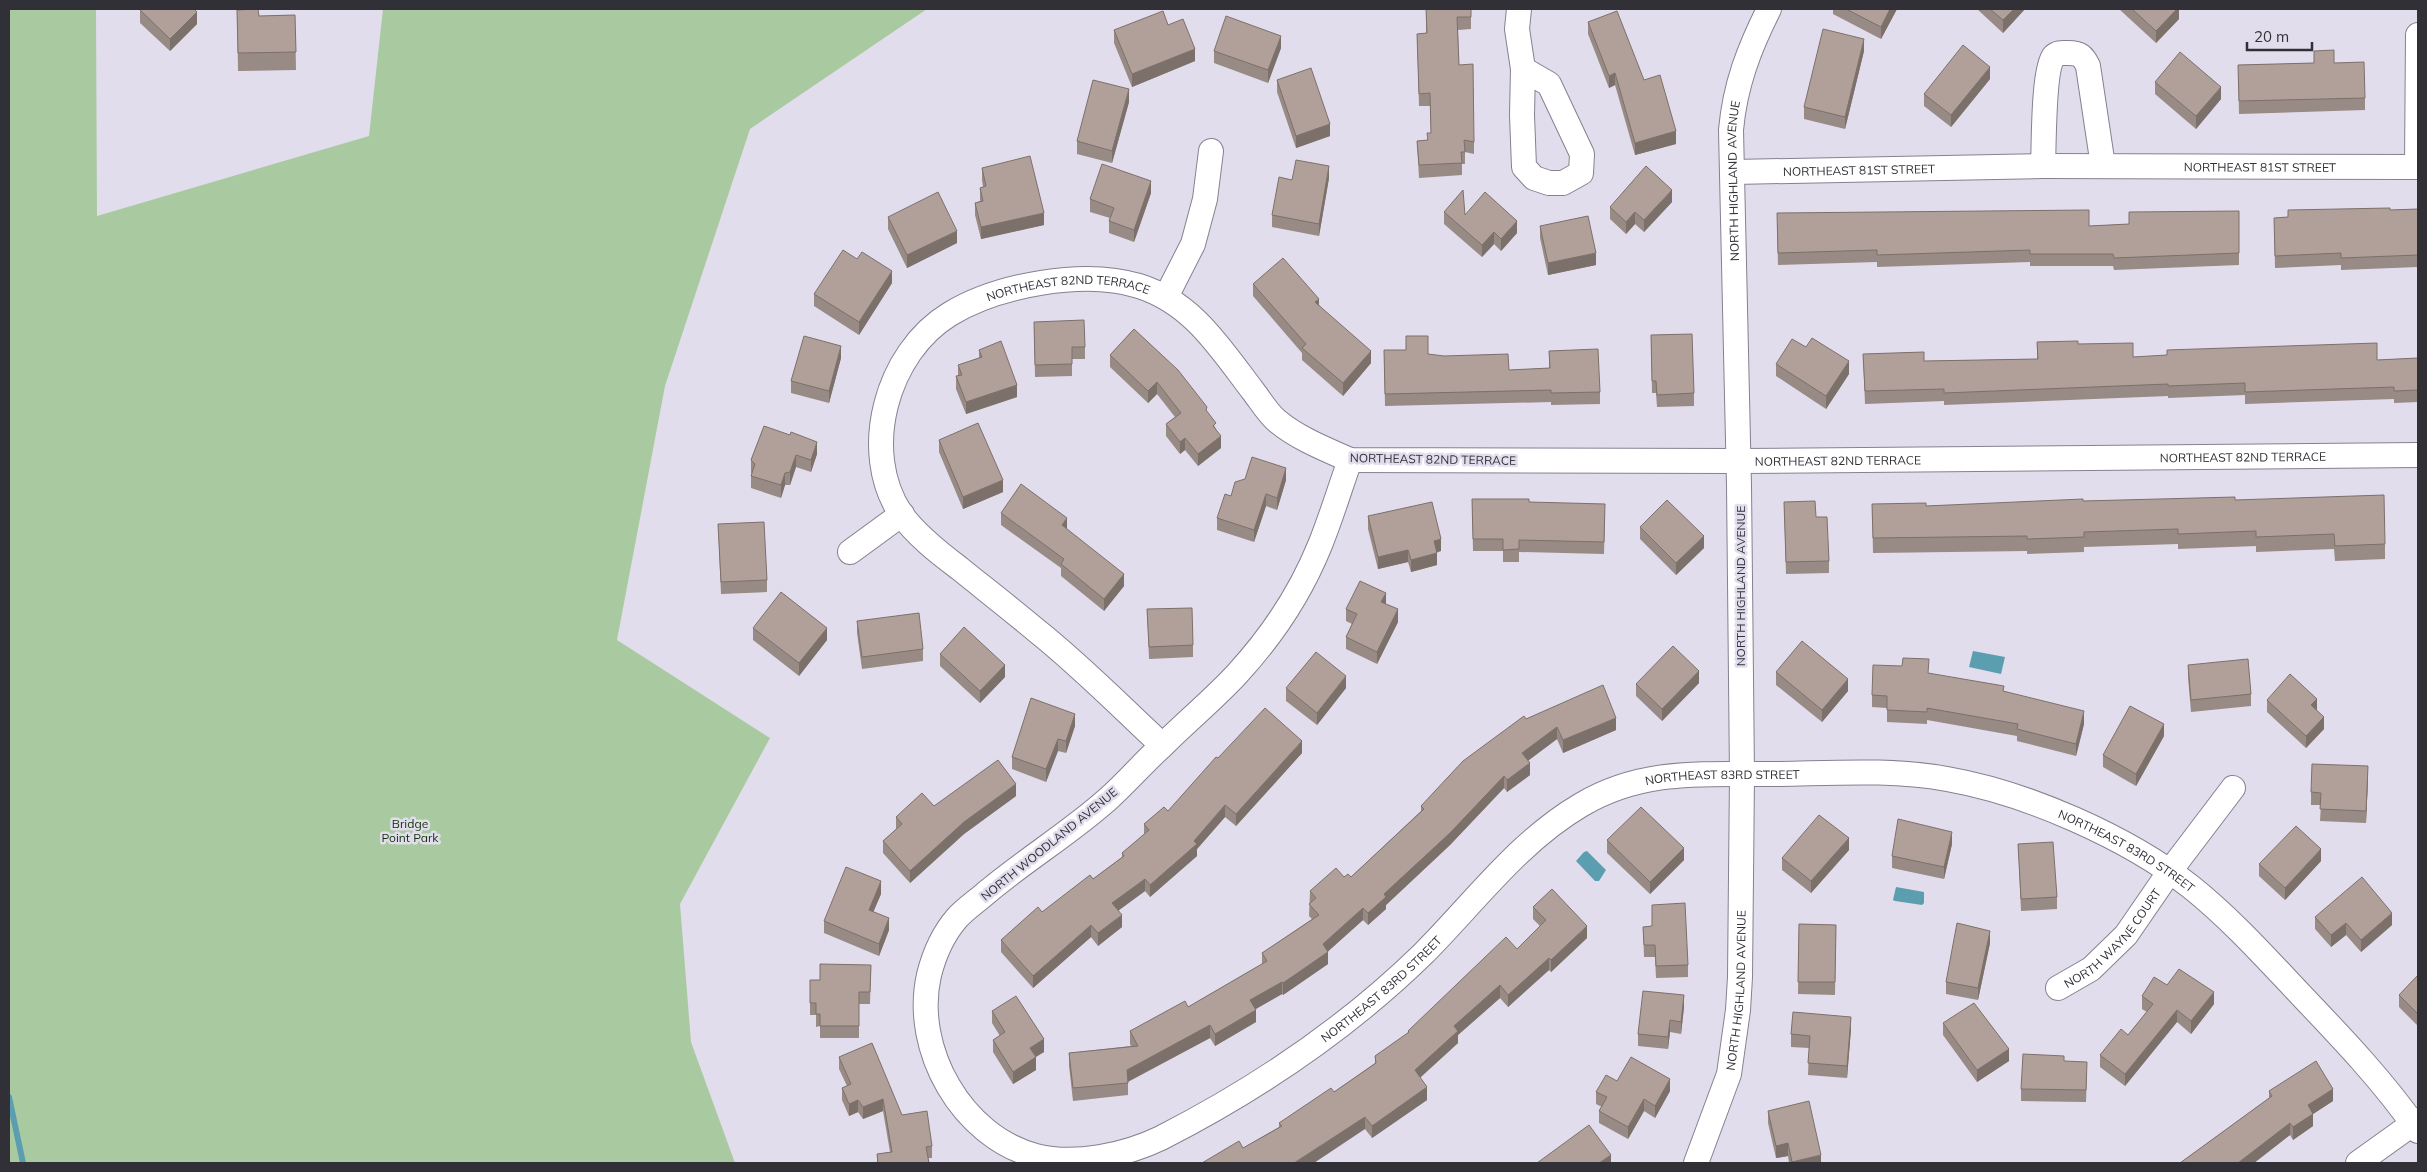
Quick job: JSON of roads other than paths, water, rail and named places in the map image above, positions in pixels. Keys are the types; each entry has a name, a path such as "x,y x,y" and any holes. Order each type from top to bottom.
{"street":[{"path":"1519,9 1517,29 1523,69"},
{"name":"NORTH HIGHLAND AVENUE","path":"1696,1163 1729,1074 1738,1010 1742,775 1739,461 1734,172 1731,130 1736,87 1750,47 1769,9"},
{"path":"2417,167 2418,35"},
{"path":"2043,166 2047,75 2053,57 2059,53 2077,53 2083,56 2088,66 2103,166"},
{"path":"1166,297 1193,244 1205,200 1211,151"},
{"name":"NORTHEAST 81ST STREET","path":"1734,172 2043,166 2417,167"},
{"name":"NORTHEAST 82ND TERRACE","path":"1162,745 1040,633 933,548 902,514 889,490 881,435 887,400 899,368 917,342 939,320 969,302 1017,289 1072,278 1100,278 1138,286 1166,297 1200,322 1276,420 1311,443 1350,460 1739,461 2418,455"},
{"name":"NORTH WOODLAND AVENUE","path":"1030,1159 997,1139 956,1100 939,1070 931,1046 926,1016 928,978 940,944 957,919 1003,879 1057,840 1109,798 1233,678 1257,650 1282,616 1304,580 1321,544 1350,460"},
{"path":"850,552 902,514"},
{"name":"NORTHEAST 83RD STREET","path":"1030,1159 1078,1160 1112,1154 1153,1142 1270,1075 1362,1008 1421,955 1539,833 1574,809 1610,789 1656,776 1856,772 1946,779 1990,789 2041,807 2140,851 2196,891 2241,933 2347,1044 2417,1125"},
{"name":"NORTH WAYNE COURT","path":"2058,988 2091,969 2126,935 2170,872 2233,788"},
{"path":"2358,1163 2417,1125"}],"water":[{"path":"1973,651 2005,657 2001,674 1969,667"},
{"path":"1587,851 1606,870 1599,881 1595,881 1576,861"},
{"path":"1896,887 1924,892 1924,903 1922,905 1893,900"}],"waterway":[{"path":"9,1097 23,1163"}],"park label":[{"name":"Bridge Point Park","path":"410,830"}]}
